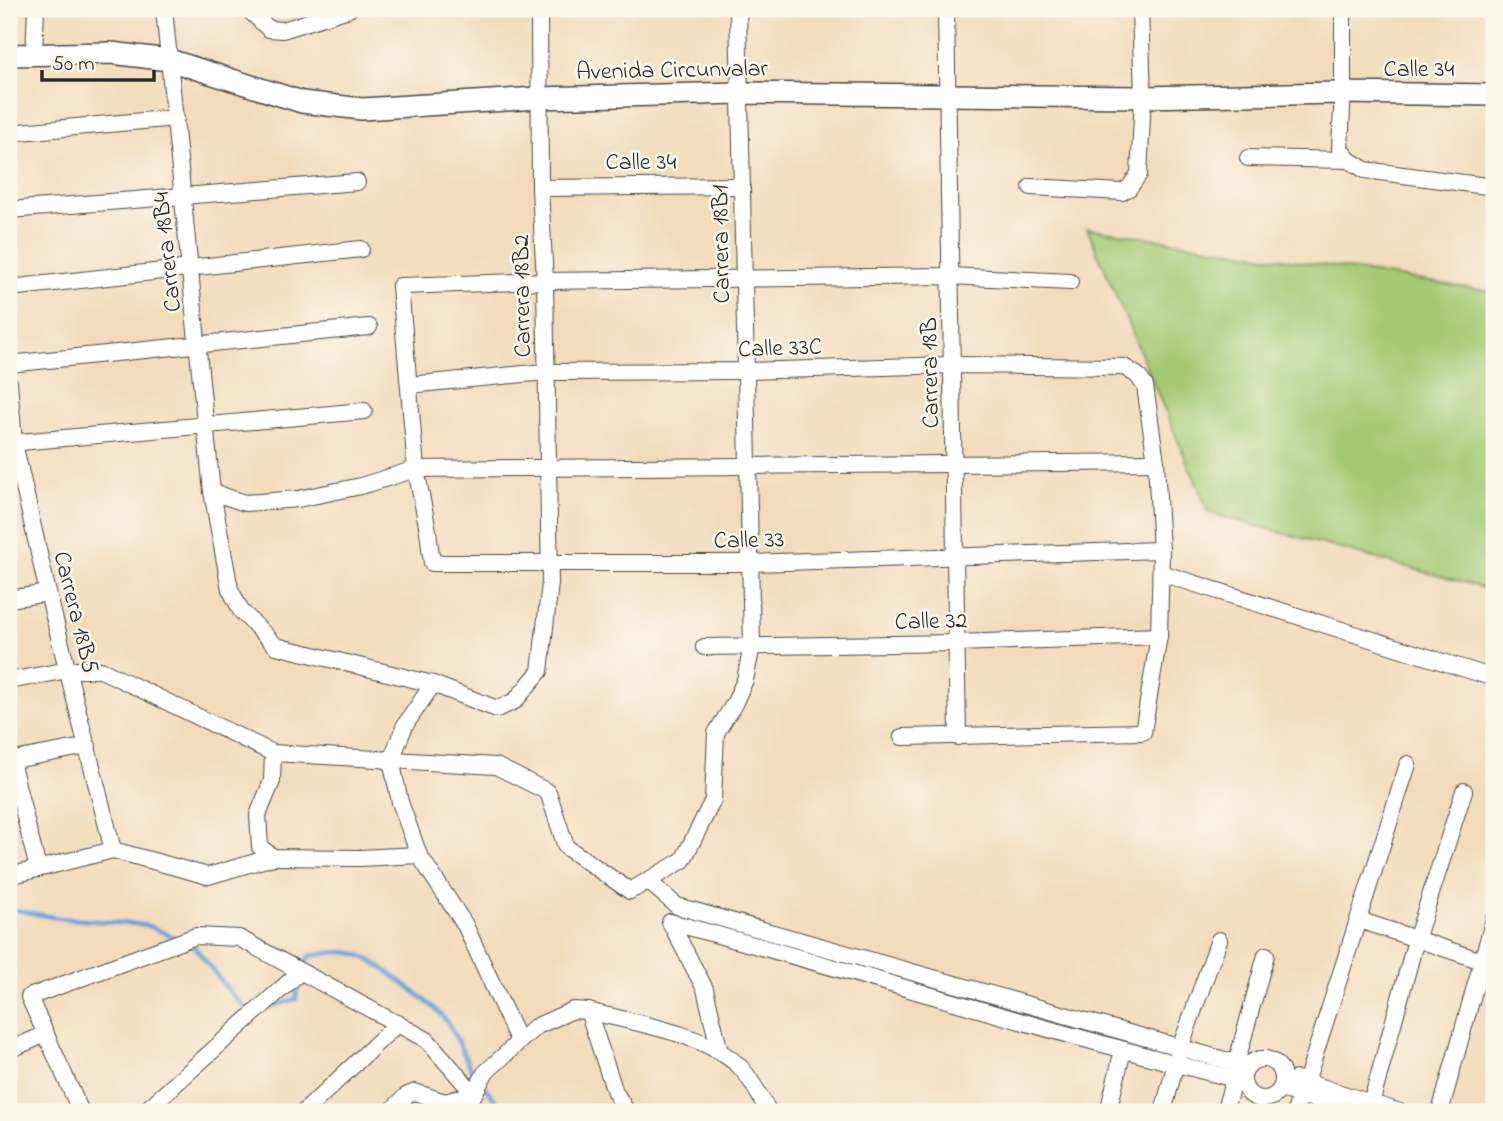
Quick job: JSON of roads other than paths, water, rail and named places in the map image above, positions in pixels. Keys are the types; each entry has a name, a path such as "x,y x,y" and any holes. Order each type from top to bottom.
{"main road":[{"name":"Avenida Circunvalar","path":"9,55 111,53 169,60 302,102 362,108 538,98 740,93 1143,97 1343,94"},
{"name":"Calle 34","path":"1343,94 1494,94"}],"street":[{"path":"34,54 36,9"},
{"name":"Carrera 18B4","path":"164,9 212,492 230,589 241,611 276,646 433,684"},
{"path":"248,9 268,29 283,30 305,15 349,9"},
{"name":"Carrera 18B2","path":"433,684 496,709 515,701 540,671 550,563 545,281 538,98 539,9"},
{"name":"Carrera 18B1","path":"648,881 684,860 713,800 716,733 745,680 752,646 738,9"},
{"name":"Carrera 18B","path":"946,9 958,737"},
{"path":"1031,187 1122,192 1129,188 1139,174 1143,97 1140,9"},
{"path":"1343,9 1340,149 1349,160 1365,170 1494,187"},
{"path":"9,133 176,118"},
{"path":"1248,158 1349,160"},
{"path":"9,210 357,182"},
{"name":"Calle 34","path":"540,188 741,187"},
{"path":"9,288 361,248"},
{"path":"416,469 400,286 545,281 950,276 1070,282"},
{"path":"9,364 369,327"},
{"name":"Calle 33C","path":"408,385 545,372 746,371 952,365 1124,367 1137,375 1145,386 1156,462"},
{"name":"Carrera 18B5","path":"9,383 11,443 113,850"},
{"path":"11,443 364,411"},
{"path":"212,492 245,503 298,499 361,486 416,469 1156,462 1161,550 1158,636 1143,732 902,737"},
{"name":"Calle 33","path":"416,469 429,531 432,563 750,563 1161,550"},
{"path":"1161,573 1494,678"},
{"path":"9,599 48,593"},
{"name":"Calle 32","path":"704,647 957,643 1158,636"},
{"path":"9,681 68,670 101,670 273,753 496,766 548,792 566,848 630,891 648,881 677,906 1240,1072"},
{"path":"433,684 405,724 391,760 400,802 419,855 465,925 519,1042"},
{"path":"38,869 10,761 88,746"},
{"path":"273,753 272,781 258,815 260,847 273,857"},
{"path":"1295,1112 1408,764"},
{"path":"1371,1104 1416,940 1464,791"},
{"path":"9,876 113,850 208,876 273,857 359,858 419,855"},
{"path":"1440,1112 1488,962 1494,919"},
{"path":"1359,920 1488,962"},
{"path":"720,1052 705,989 670,922 1124,1050 1178,1055"},
{"path":"81,1112 29,997 196,936 239,939 398,1023 427,1040 474,1094"},
{"path":"1163,1112 1178,1055 1219,940"},
{"path":"1224,1112 1240,1072 1266,955"},
{"path":"144,1112 299,973"},
{"path":"390,1112 406,1096 415,1092 445,1102 474,1094 485,1073 535,1027 573,1010 588,1011 689,1038 720,1052 741,1067 769,1112"},
{"path":"588,1011 615,1092 627,1112"},
{"path":"304,1112 398,1023"},
{"path":"9,1050 46,1034"},
{"path":"1108,1112 1124,1050"},
{"path":"1240,1072 1260,1058 1275,1062 1282,1082"},
{"path":"1240,1072 1248,1092 1259,1098 1271,1097 1282,1082"},
{"path":"1282,1082 1356,1112"},
{"path":"1303,1089 1400,1112"}],"waterway":[{"path":"9,909 59,918 146,925 176,938"},
{"path":"190,944 247,1010 252,1009"},
{"path":"303,967 310,956 343,952 362,956 381,968 441,1015 452,1029 478,1079"},
{"path":"268,1008 296,999 298,982"},
{"path":"484,1086 505,1112"}]}
